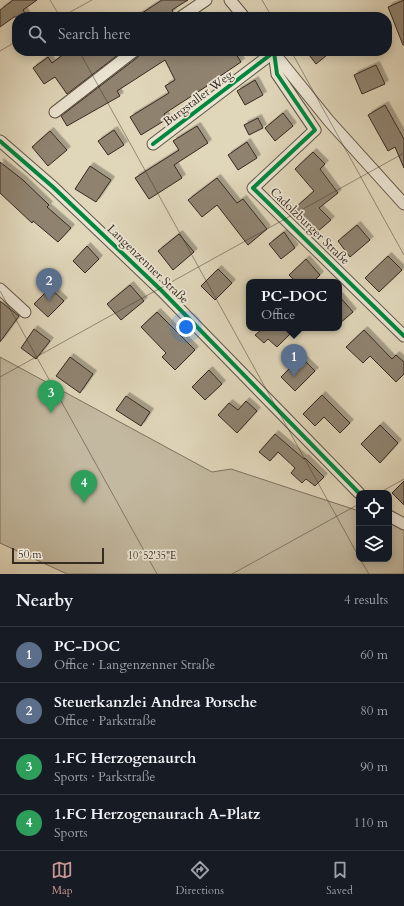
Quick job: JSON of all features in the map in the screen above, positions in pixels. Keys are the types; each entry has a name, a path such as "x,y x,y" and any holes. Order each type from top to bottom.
{"street":[{"path":"188,12 206,0"},
{"path":"230,0 240,12"},
{"path":"55,112 128,56"},
{"name":"Burgstaller Weg","path":"153,144 268,56"},
{"name":"Cadolzburger Straße","path":"274,56 277,74 315,130 253,188 404,336"},
{"path":"276,56 329,120 404,204"},
{"name":"Langenzenner Straße","path":"0,141 53,187 162,291 356,490"},
{"path":"0,289 26,312"},
{"path":"392,518 404,524"}],"shaded area":[{"path":"0,357 212,472 231,469 356,510 356,562 392,562 392,524 404,530 404,574 67,574 0,543"}],"building":[{"path":"13,0 37,0 23,10 24,12 12,12 12,18 0,27 0,10"},
{"path":"162,0 188,0 172,10 173,12 144,12"},
{"path":"404,0 404,45 392,17 392,12 390,12 388,7"},
{"path":"61,56 116,56 67,94 55,77 44,84 33,68 48,57 52,63"},
{"path":"237,56 241,62 164,114 167,119 141,135 130,117 169,93 165,86 175,80 165,60 117,91 120,96 67,126 61,116 138,57"},
{"path":"310,56 326,56 316,64"},
{"path":"376,65 385,84 362,94 354,75"},
{"path":"255,80 263,95 245,105 237,91"},
{"path":"385,105 404,139 404,168 395,147 388,151 368,115"},
{"path":"283,113 293,126 275,141 265,128"},
{"path":"258,118 263,128 249,135 244,125"},
{"path":"197,126 208,143 174,165 182,178 149,199 135,178 179,150 173,141"},
{"path":"114,130 124,145 108,155 98,141"},
{"path":"50,131 67,150 48,166 32,147"},
{"path":"247,142 257,158 238,170 228,155"},
{"path":"313,152 325,164 320,169 338,193 319,208 331,220 317,232 295,208 314,191 295,169"},
{"path":"0,162 23,180 49,205 47,207 71,228 58,242 33,221 32,223 0,193"},
{"path":"90,166 111,180 96,202 75,189"},
{"path":"217,178 237,203 243,199 267,229 248,245 217,205 202,217 188,200"},
{"path":"357,225 370,240 350,257 338,241"},
{"path":"284,232 295,248 281,259 269,244"},
{"path":"179,234 194,252 173,270 158,251"},
{"path":"87,246 99,259 85,273 73,261"},
{"path":"388,256 402,270 379,292 365,278"},
{"path":"306,259 320,275 316,279 293,279 289,275"},
{"path":"218,269 232,283 215,300 201,286"},
{"path":"130,285 144,301 121,320 107,304"},
{"path":"50,288 64,301 48,317 34,304"},
{"path":"342,299 353,312 342,321"},
{"path":"0,301 19,316 0,342"},
{"path":"157,312 195,350 175,370 162,357 166,353 141,327"},
{"path":"34,329 50,341 36,359 21,348"},
{"path":"364,330 392,359 396,355 404,362 404,374 396,382 370,356 363,363 346,347"},
{"path":"260,331 287,331 290,334 277,347 268,339 264,343 255,335"},
{"path":"70,357 93,374 80,393 56,376"},
{"path":"301,357 315,371 295,391 281,377"},
{"path":"209,370 222,384 205,400 192,387"},
{"path":"322,395 350,423 340,433 324,417 315,426 303,414"},
{"path":"126,396 150,412 141,426 116,410"},
{"path":"246,401 257,411 237,433 218,415 229,403 238,410"},
{"path":"380,425 398,443 380,463 361,444"},
{"path":"275,434 304,459 305,458 324,477 315,486 306,479 302,483 291,473 295,468 278,452 270,461 259,452"},
{"path":"404,481 404,505 392,493"}],"cycle path":[{"path":"153,144 269,56"},
{"path":"275,56 277,74 315,130 253,188 404,336"},
{"path":"0,141 53,187 162,291 356,490"}],"place":[{"name":"Steuerkanzlei Andrea Porsche","path":"49,301"},
{"name":"PC-DOC","path":"294,377"},
{"name":"1.FC Herzogenaurch","path":"51,413"},
{"name":"1.FC Herzogenaurach A-Platz","path":"84,503"}]}
